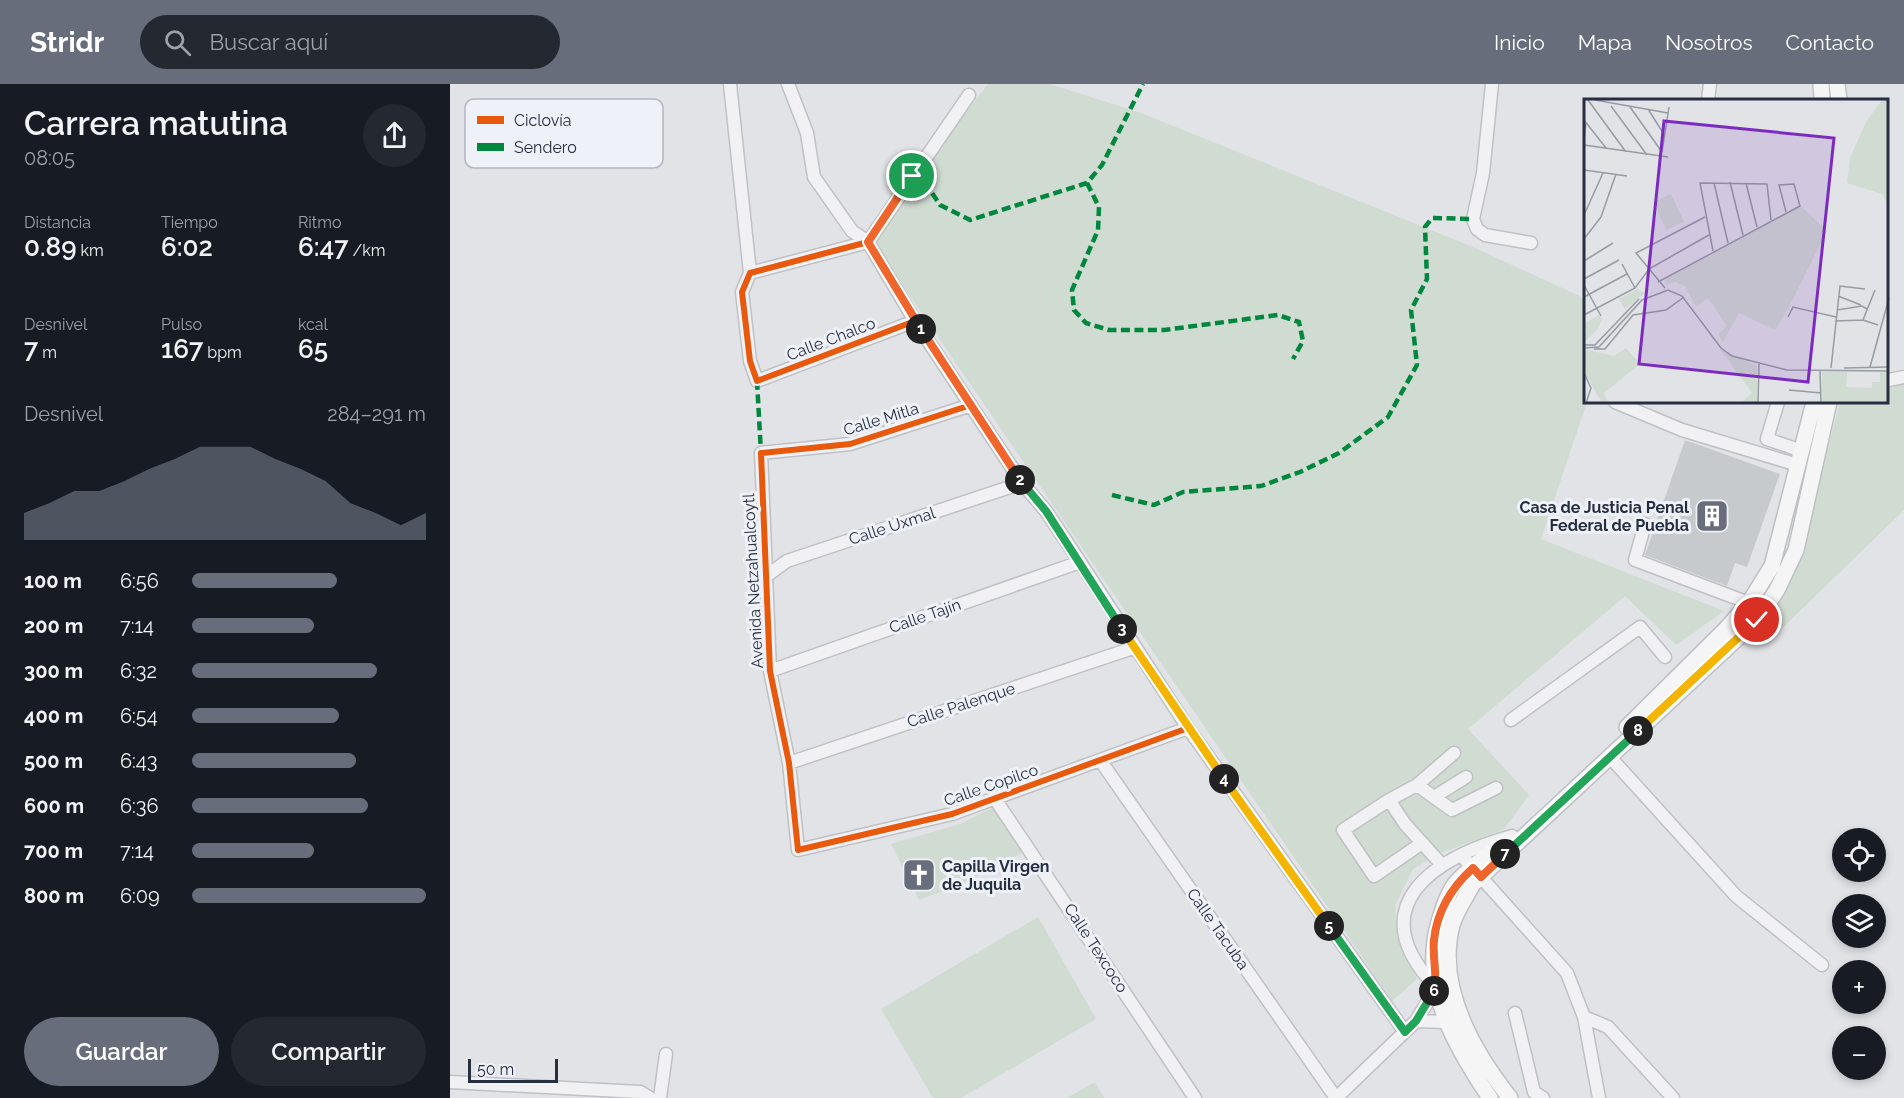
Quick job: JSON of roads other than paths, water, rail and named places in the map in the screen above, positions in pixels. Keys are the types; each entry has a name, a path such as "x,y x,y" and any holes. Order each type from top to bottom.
{"main road":[{"path":"1821,84 1822,99"},
{"path":"1837,84 1839,99"},
{"path":"1510,1098 1492,1075 1460,1014 1447,968 1452,924 1477,872 1612,742 1749,603 1772,566 1814,404"},
{"path":"1490,1098 1467,1065 1445,1022 1435,987 1434,940 1444,906 1456,884 1477,872 1610,757 1757,620 1777,590 1796,550 1829,404"}],"street":[{"path":"730,84 750,273 868,242 969,95"},
{"path":"788,84 807,133 814,177 852,231 868,242 915,321 1022,483 1046,511 1133,648 1405,1032"},
{"path":"1492,84 1483,173 1473,219 1477,229 1485,235 1531,243"},
{"path":"1708,99 1710,84"},
{"name":"Calle Chalco","path":"750,273 742,292 750,361 757,381 915,321"},
{"path":"1889,380 1904,377"},
{"path":"1621,404 1682,430 1800,458"},
{"path":"1777,404 1767,439 1800,458"},
{"name":"Calle Mitla","path":"761,453 850,444 970,405"},
{"name":"Avenida Netzahualcoytl","path":"761,453 770,671 789,763 798,850"},
{"name":"Calle Uxmal","path":"765,577 787,561 1022,483"},
{"path":"1645,524 1635,560 1749,603"},
{"name":"Calle Tajín","path":"770,671 1080,562"},
{"path":"1511,720 1640,627 1665,657"},
{"name":"Calle Palenque","path":"789,763 1133,648"},
{"name":"Calle Copilco","path":"798,850 952,814 1188,728"},
{"path":"1422,843 1374,876 1343,830 1417,785 1455,753"},
{"path":"1610,757 1736,896 1822,965"},
{"name":"Calle Tacuba","path":"1100,760 1336,1098"},
{"path":"1434,797 1466,777"},
{"path":"1417,785 1452,810 1496,788"},
{"name":"Calle Texcoco","path":"995,799 1195,1098"},
{"path":"1389,800 1442,865"},
{"path":"1336,1098 1416,1021 1435,987 1410,951 1404,916 1407,902 1416,886 1442,865 1461,855 1512,836"},
{"path":"1461,855 1567,973 1584,1017 1599,1098"},
{"path":"1515,1013 1534,1092 1543,1098"},
{"path":"1584,1017 1608,1027 1672,1098"},
{"path":"1416,1021 1445,1022"},
{"path":"660,1098 666,1054"},
{"path":"450,1082 539,1086 641,1096"},
{"path":"524,1098 539,1086"}],"place":[{"name":"Casa de Justicia Penal Federal de Puebla","path":"1712,516"},
{"name":"Capilla Virgen de Juquila","path":"919,875"}]}
